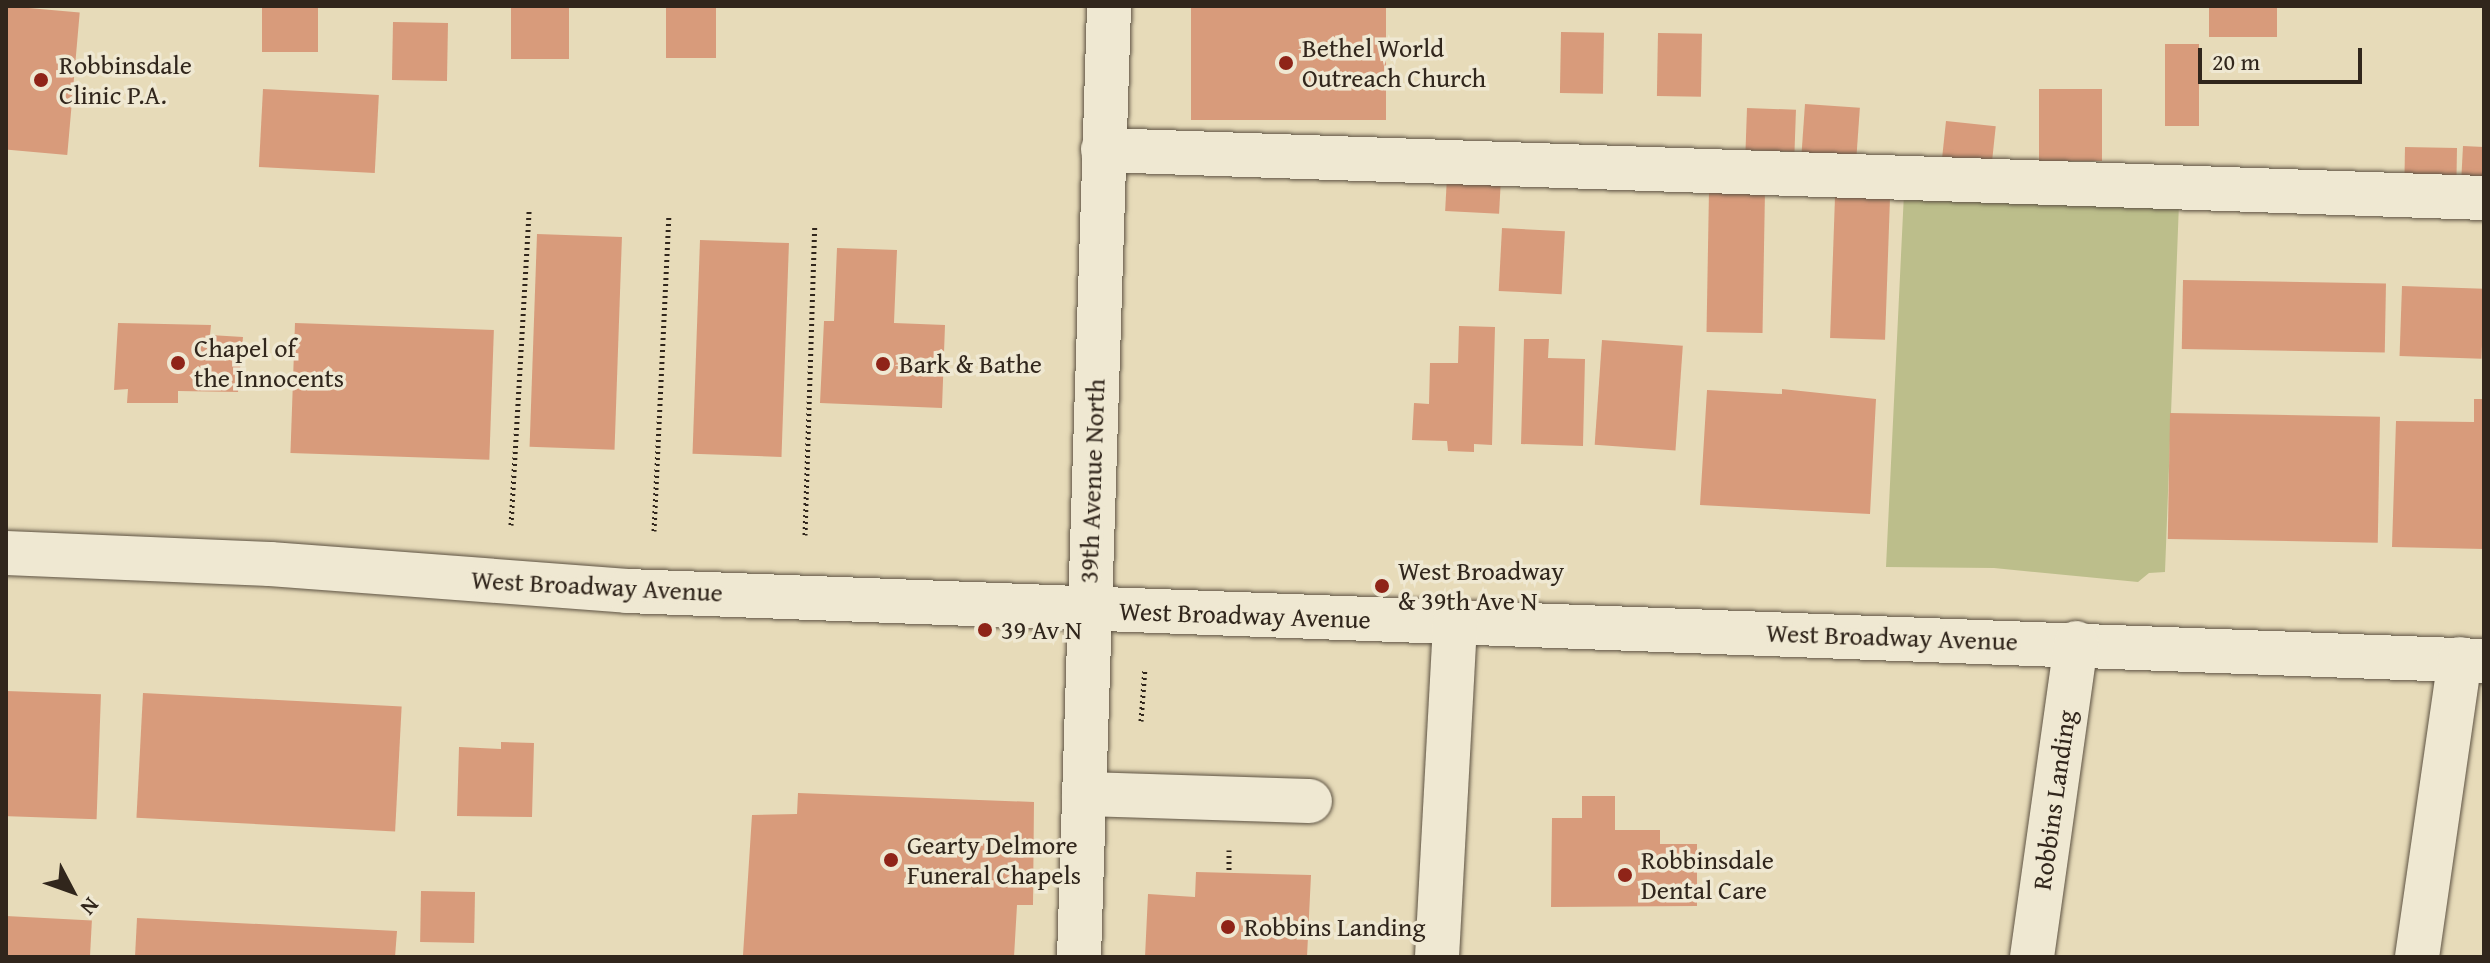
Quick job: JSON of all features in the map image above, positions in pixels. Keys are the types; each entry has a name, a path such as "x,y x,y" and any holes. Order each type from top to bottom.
{"street":[{"name":"39th Avenue North","path":"1079,957 1087,611 1109,6"},
{"path":"1103,150 2484,198"},
{"name":"West Broadway Avenue","path":"6,553 270,564 627,591 1087,611 1455,621 2472,660"},
{"path":"1437,957 1455,621"},
{"name":"Robbins Landing","path":"2032,957 2076,643"},
{"path":"2417,957 2472,660"},
{"path":"1084,794 1310,801"}],"path":[{"path":"511,525 529,209"},
{"path":"654,531 669,217"},
{"path":"805,535 815,225"}],"green space":[{"path":"1904,193 2179,203 2165,572 2149,573 2138,582 1994,568 1886,567"}],"building":[{"name":"Robbinsdale Clinic P.A.","path":"6,6 80,12 67,155 6,150"},
{"path":"262,6 318,6 318,52 262,52"},
{"path":"511,6 569,6 569,59 511,59"},
{"path":"666,6 716,6 716,58 666,58"},
{"name":"Bethel World Outreach Church","path":"1191,6 1386,6 1386,120 1191,120"},
{"path":"2209,6 2277,6 2277,37 2209,37"},
{"path":"393,22 448,23 447,81 392,80"},
{"path":"1561,32 1604,33 1603,94 1560,93"},
{"path":"1658,33 1702,34 1701,97 1657,96"},
{"path":"2165,44 2199,44 2199,126 2165,126"},
{"path":"263,89 379,95 375,173 259,167"},
{"path":"2039,89 2102,89 2102,161 2039,161"},
{"path":"1805,104 1860,108 1856,157 1802,153"},
{"path":"1747,108 1796,110 1795,152 1746,150"},
{"path":"1946,121 1996,126 1992,164 1942,159"},
{"path":"2463,146 2484,147 2482,184 2461,183"},
{"path":"2405,147 2457,148 2456,182 2404,181"},
{"path":"1447,176 1501,179 1499,214 1445,211"},
{"path":"1709,190 1765,191 1763,333 1707,332"},
{"path":"1835,197 1890,199 1885,340 1830,338"},
{"path":"1502,228 1565,231 1562,294 1499,291"},
{"path":"537,234 622,237 615,450 530,447"},
{"path":"700,240 789,243 781,457 693,454"},
{"name":"Bark & Bathe","path":"837,248 897,250 894,323 945,325 942,408 820,403 824,321 834,321"},
{"path":"2183,280 2386,284 2385,353 2182,349"},
{"path":"2402,286 2484,289 2482,359 2400,356"},
{"name":"Chapel of the Innocents","path":"118,323 211,325 210,335 243,337 238,392 178,391 178,403 127,403 128,389 114,390"},
{"path":"295,323 494,330 489,460 290,453"},
{"path":"1459,326 1495,327 1492,445 1474,444 1474,452 1448,451 1447,441 1412,440 1414,403 1429,404 1430,363 1458,363"},
{"path":"1524,339 1549,339 1548,358 1585,359 1583,446 1521,444"},
{"path":"1602,340 1683,346 1675,450 1595,445"},
{"path":"1782,389 1876,399 1870,514 1700,505 1707,390 1782,394"},
{"path":"2474,399 2484,399 2484,549 2392,547 2396,421 2474,422"},
{"path":"2170,413 2380,417 2378,543 2168,539"},
{"path":"6,691 101,694 97,819 6,816"},
{"path":"143,693 402,707 395,831 136,818"},
{"path":"501,742 534,743 532,817 457,816 459,747 501,749"},
{"name":"Gearty Delmore Funeral Chapels","path":"798,793 1034,802 1033,905 1017,905 1014,957 743,955 752,815 797,814"},
{"name":"Robbinsdale Dental Care","path":"1582,796 1615,796 1615,830 1660,830 1660,844 1697,844 1697,906 1551,907 1552,818 1582,818"},
{"name":"Robbins Landing","path":"1196,872 1311,875 1307,957 1145,957 1148,894 1195,897"},
{"path":"421,891 475,892 474,943 420,942"},
{"path":"6,916 92,921 90,957 6,957"},
{"path":"137,918 397,931 395,957 135,957"}],"place":[{"name":"Bethel World Outreach Church","path":"1286,63"},
{"name":"Robbinsdale Clinic P.A.","path":"41,80"},
{"name":"Chapel of the Innocents","path":"178,363"},
{"name":"Bark & Bathe","path":"883,364"},
{"name":"West Broadway & 39th Ave N","path":"1382,586"},
{"name":"39 Av N","path":"985,630"},
{"name":"Gearty Delmore Funeral Chapels","path":"891,860"},
{"name":"Robbinsdale Dental Care","path":"1625,875"},
{"name":"Robbins Landing","path":"1228,927"}]}
